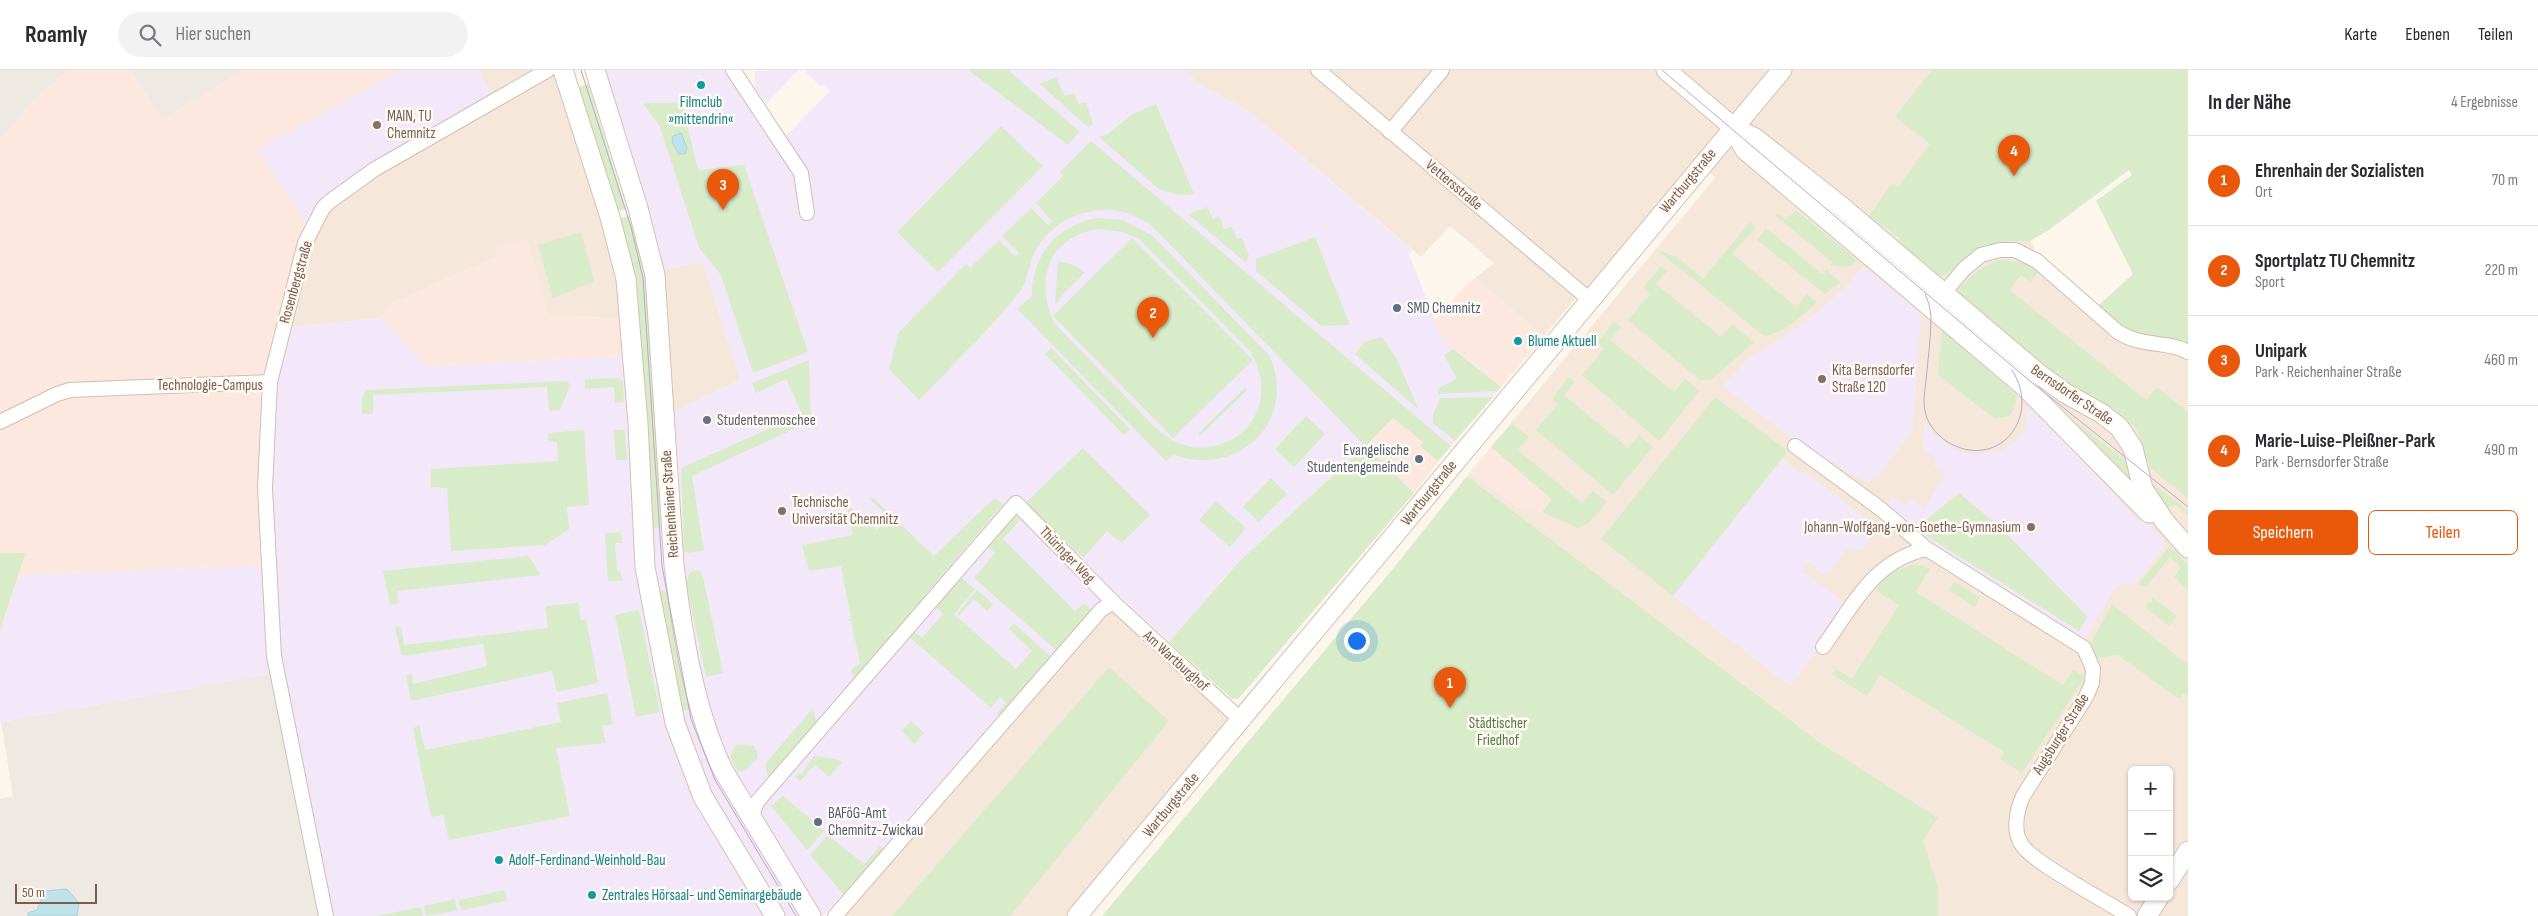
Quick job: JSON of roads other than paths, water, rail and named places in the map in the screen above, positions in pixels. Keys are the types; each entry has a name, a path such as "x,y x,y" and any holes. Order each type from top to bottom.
{"street":[{"name":"Rosenbergstraße","path":"270,382 305,243 323,208 342,191 375,169 548,70"},
{"name":"Reichenhainer Straße","path":"563,70 610,217 626,280 638,422 645,567 675,723 703,797 775,916"},
{"name":"Reichenhainer Straße","path":"595,70 638,208 655,275 674,565 695,684 715,752 751,818 811,916"},
{"path":"733,70 801,173 807,213"},
{"name":"Vettersstraße","path":"1318,70 1590,300"},
{"path":"1390,132 1442,70"},
{"name":"Bernsdorfer Straße","path":"1666,70 1733,127 1755,138 1841,206 1938,300 2152,516 2165,522"},
{"name":"Wartburgstraße","path":"1077,916 1782,70"},
{"path":"1938,300 1964,269 1981,254 2000,250 2015,250 2037,261 2096,313 2131,340 2180,348 2188,352"},
{"name":"Bernsdorfer Straße","path":"1938,300 2066,393 2111,419 2119,427 2133,448 2143,489 2165,522 2188,548"},
{"name":"Technologie-Campus","path":"0,422 57,394 70,390 270,382 265,488 274,656 326,916"},
{"name":"Augsburger Straße","path":"1795,446 1882,510 1927,549 2084,648 2089,655 2093,677 2086,697 2023,796 2019,805 2017,833 2027,851 2129,916"},
{"name":"Thüringer Weg","path":"751,818 757,802 1016,503 1113,602"},
{"path":"1823,647 1880,570 1910,553 1927,549"},
{"path":"836,916 1101,610 1113,602"},
{"name":"Am Wartburghof","path":"1113,602 1241,720"},
{"path":"2173,875 2188,851"},
{"path":"2147,916 2156,901"}],"water":[{"path":"681,133 687,148 685,154 679,154 672,142 673,136"},
{"path":"67,889 79,903 77,916 28,916 28,913 37,910 45,891"}],"tram line":[{"path":"581,70 631,227 643,278 662,566 691,719 715,780 796,916"},
{"path":"1662,70 2031,382 2188,507"},
{"path":"1925,294 1931,316 1924,407 1935,432 1946,441 1965,449 1982,450 1997,445 2010,436 2018,422 2022,406 2020,388 2012,370"}],"place":[{"name":"Filmclub »mittendrin«","path":"701,85"},
{"name":"MAIN, TU Chemnitz","path":"377,125"},
{"name":"Marie-Luise-Pleißner-Park","path":"2014,176"},
{"name":"Unipark","path":"723,210"},
{"name":"SMD Chemnitz","path":"1397,308"},
{"name":"Sportplatz TU Chemnitz","path":"1153,338"},
{"name":"Blume Aktuell","path":"1518,341"},
{"name":"Kita Bernsdorfer Straße 120","path":"1822,379"},
{"name":"Studentenmoschee","path":"707,420"},
{"name":"Evangelische Studentengemeinde","path":"1419,459"},
{"name":"Technische Universität Chemnitz","path":"782,511"},
{"name":"Johann-Wolfgang-von-Goethe-Gymnasium","path":"2031,527"},
{"name":"Ehrenhain der Sozialisten","path":"1450,708"},
{"name":"BAFöG-Amt Chemnitz-Zwickau","path":"818,822"},
{"name":"Adolf-Ferdinand-Weinhold-Bau","path":"499,860"},
{"name":"Zentrales Hörsaal- und Seminargebäude","path":"592,895"}],"park label":[{"name":"Städtischer Friedhof","path":"1498,732"}]}
